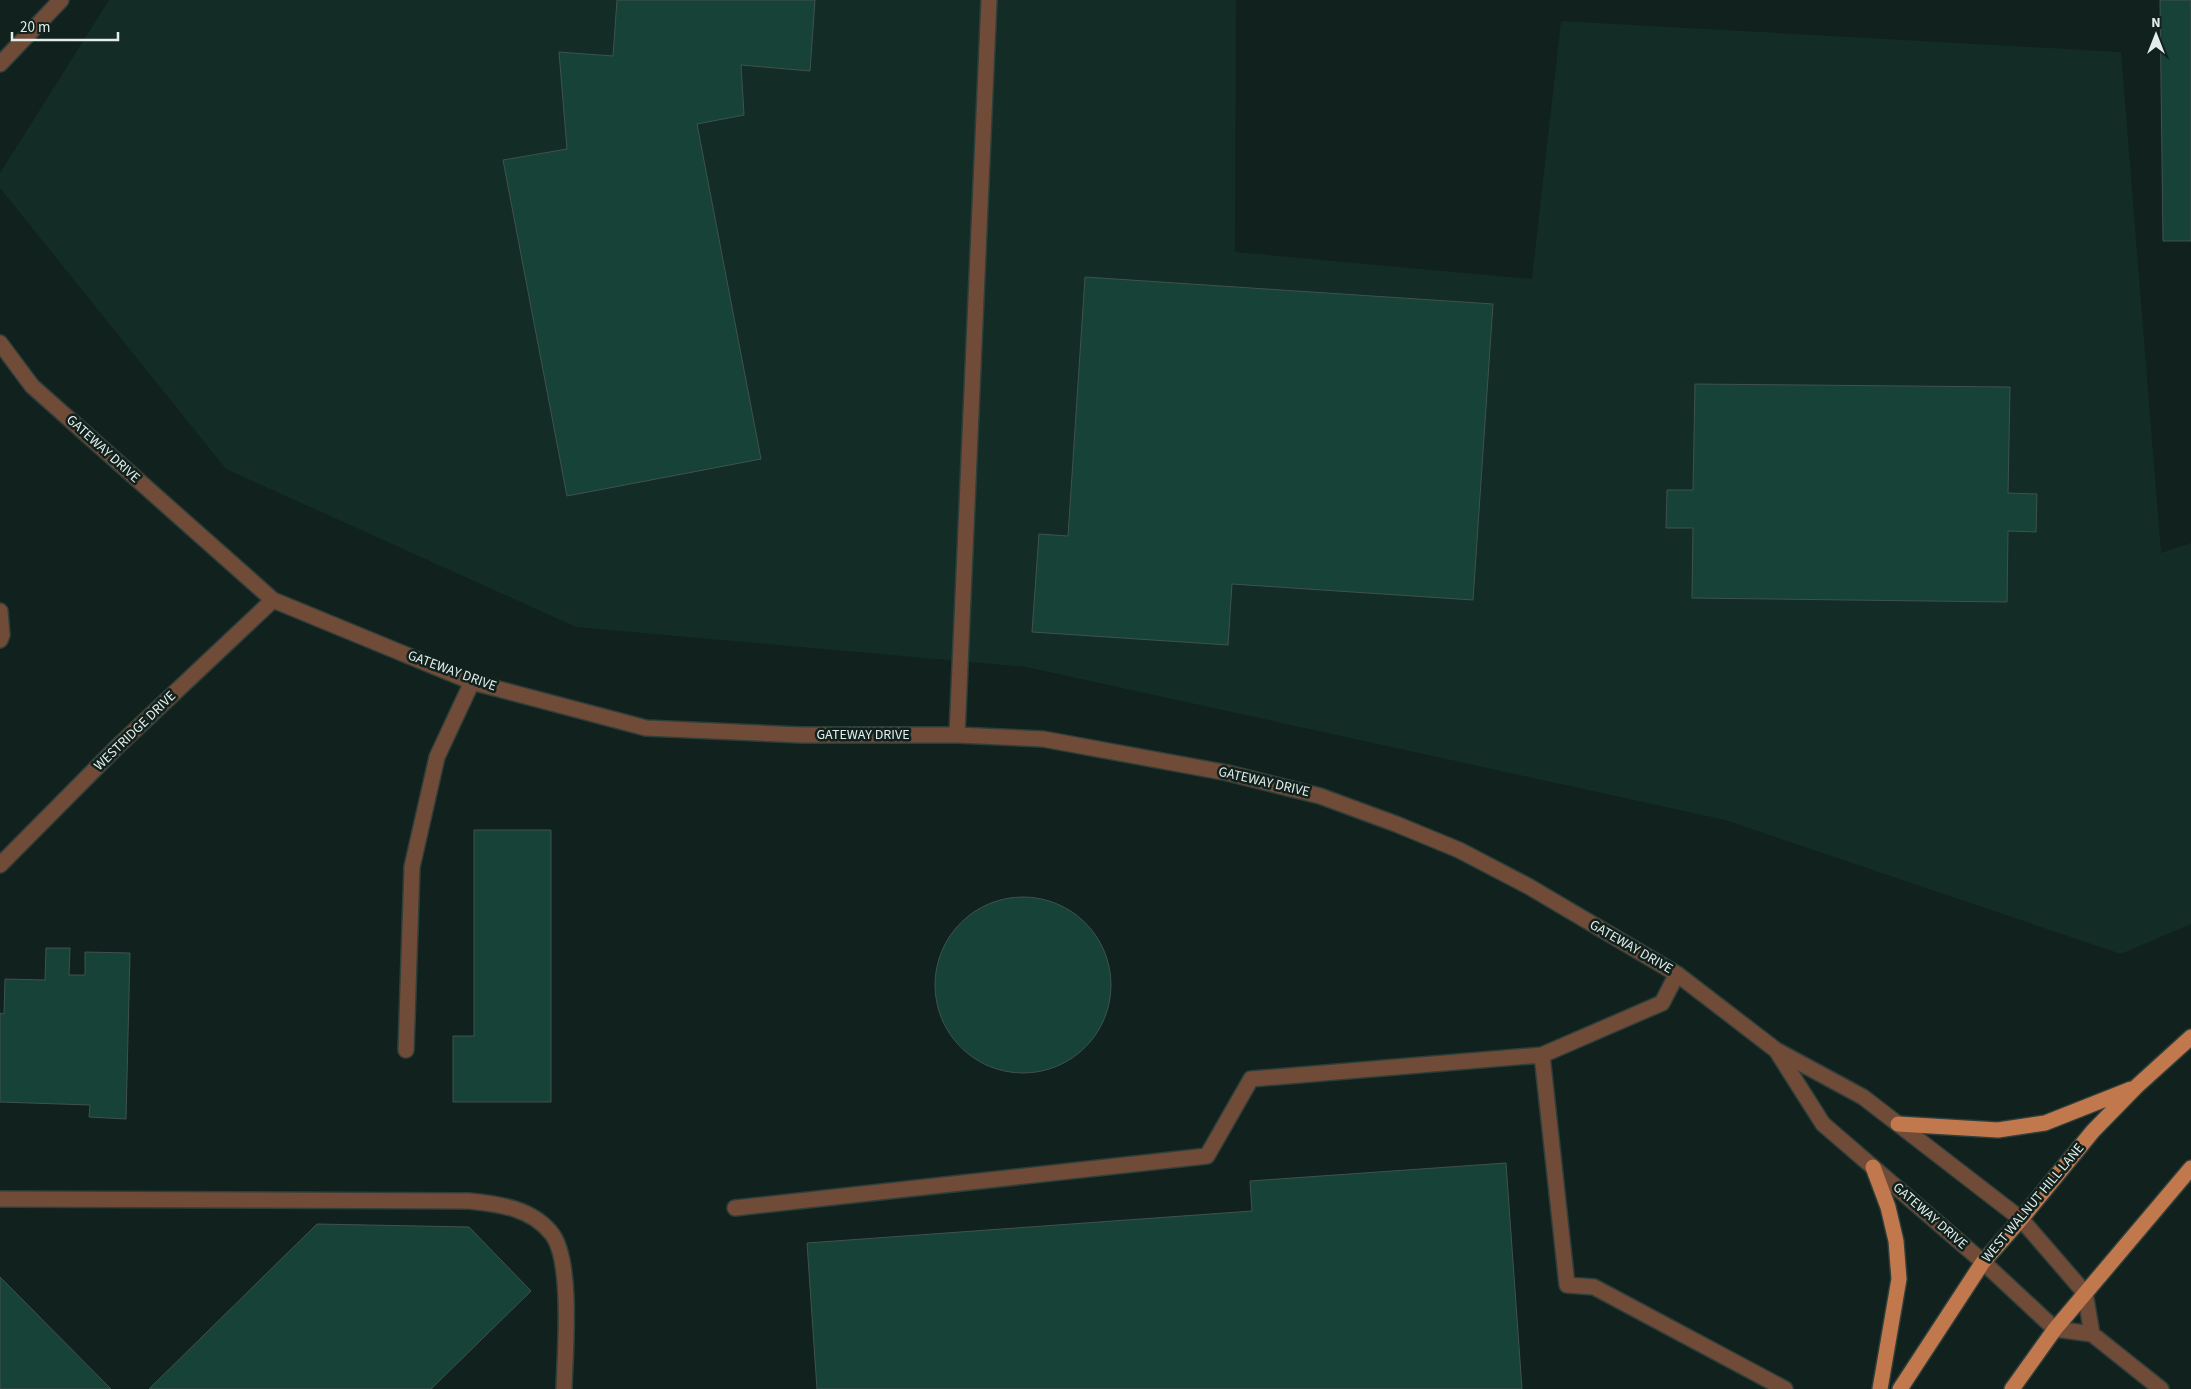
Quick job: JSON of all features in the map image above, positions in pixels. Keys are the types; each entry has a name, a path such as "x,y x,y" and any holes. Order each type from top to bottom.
{"main road":[{"name":"WEST WALNUT HILL LANE","path":"1900,1389 1983,1262 2093,1131 2137,1086 2191,1037"},
{"path":"1898,1124 1998,1130 2045,1123 2137,1086"},
{"path":"1873,1167 1888,1207 1896,1241 1899,1279 1880,1389"},
{"path":"2012,1389 2085,1293 2191,1168"}],"street":[{"path":"0,64 61,0"},
{"path":"957,735 989,0"},
{"name":"GATEWAY DRIVE","path":"0,343 32,386 272,600 472,682 646,728 801,735 957,735 1043,739 1228,773 1320,796 1459,850 1528,886 1678,974 1776,1050 1863,1098 2021,1219 2085,1293"},
{"name":"WESTRIDGE DRIVE","path":"0,865 118,746 272,600"},
{"path":"0,612 0,640"},
{"path":"406,1050 412,867 438,757 472,682"},
{"path":"735,1208 1207,1156 1251,1079 1542,1055 1662,1003 1678,974"},
{"name":"GATEWAY DRIVE","path":"1776,1050 1823,1124 1983,1262 2056,1329"},
{"path":"1542,1055 1566,1285 1594,1287 1786,1389"},
{"path":"0,1199 459,1201 503,1204 531,1216 552,1235 564,1267 566,1296 564,1389"},
{"path":"2085,1293 2092,1334"},
{"path":"2056,1329 2092,1334 2161,1389"}],"shaded area":[{"path":"109,0 1236,0 1235,252 1532,279 1561,21 2121,52 2161,553 2191,543 2191,924 2121,954 1725,820 1026,667 576,627 226,469 0,188 0,173"}],"building":[{"path":"617,0 815,0 810,71 741,65 744,115 697,124 761,459 567,496 503,160 567,149 559,52 613,56"},
{"path":"2160,0 2191,0 2191,241 2163,241"},
{"path":"1085,277 1493,304 1473,600 1232,584 1228,645 1032,632 1039,534 1068,536"},
{"path":"1695,384 2010,387 2008,493 2037,494 2036,532 2008,531 2007,602 1692,598 1693,528 1666,528 1667,490 1693,490"},
{"path":"474,830 551,830 551,1102 453,1102 453,1036 474,1036"},
{"path":"1014,897 1032,897 1065,907 1091,929 1101,943 1107,959 1111,985 1107,1011 1101,1027 1079,1053 1065,1063 1049,1069 1032,1073 1014,1073 981,1063 955,1041 945,1027 939,1011 935,994 935,976 945,943 967,917 981,907 997,901"},
{"path":"46,948 70,948 69,975 85,975 85,952 130,953 126,1119 89,1117 90,1105 0,1102 0,1013 4,1014 5,979 45,980"},
{"path":"1506,1163 1522,1389 817,1389 807,1243 1252,1211 1250,1181"},
{"path":"317,1224 469,1227 531,1291 431,1389 149,1389"},
{"path":"0,1277 111,1389 0,1389"}]}
